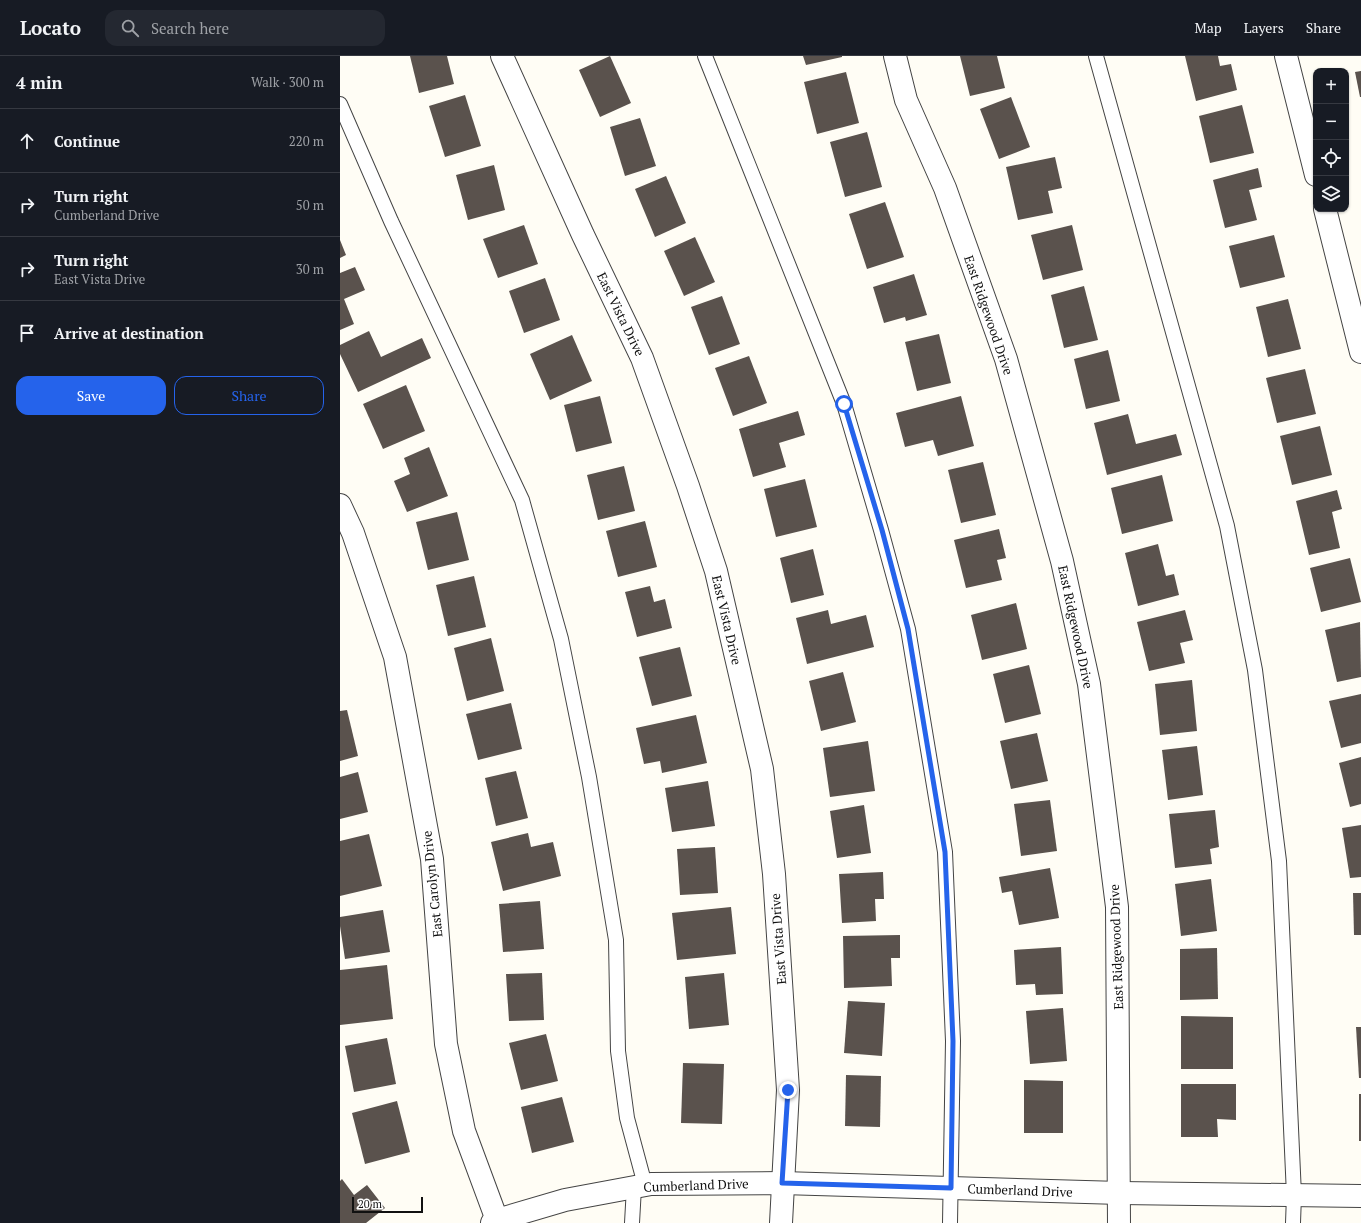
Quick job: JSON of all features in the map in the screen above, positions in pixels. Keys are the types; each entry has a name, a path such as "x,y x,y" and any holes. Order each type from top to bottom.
{"street":[{"name":"East Vista Drive","path":"502,56 586,242 642,358 688,486 716,571 762,769 774,874 788,1090 781,1223"},
{"name":"East Ridgewood Drive","path":"895,56 906,100 945,188 1006,359 1062,561 1089,684 1117,907 1119,1223"},
{"path":"1286,56 1313,162"},
{"path":"1326,212 1361,352"},
{"name":"East Carolyn Drive","path":"340,505 353,533 395,657 432,859 446,1044 464,1131 495,1222"},
{"name":"Cumberland Drive","path":"495,1222 564,1200 651,1184 782,1183 1120,1193 1361,1196"}],"lane":[{"path":"705,56 844,404 882,530 908,629 945,852 953,1041 950,1223"},
{"path":"1096,56 1227,526 1255,670 1279,861 1294,1196 1293,1223"},
{"path":"340,104 391,221 522,500 561,639 589,776 616,940 619,1058 627,1118 639,1186 632,1223"}],"building":[{"path":"410,56 447,56 454,84 419,93"},
{"path":"610,56 631,103 600,117 579,70"},
{"path":"803,56 842,56 842,57 806,65"},
{"path":"960,56 997,56 1005,88 970,96"},
{"path":"1185,56 1218,56 1220,66 1231,64 1237,90 1196,101"},
{"path":"1361,71 1361,97 1360,97 1355,72"},
{"path":"846,72 859,123 817,134 804,82"},
{"path":"465,95 481,146 445,157 429,106"},
{"path":"1011,97 1030,147 999,159 980,109"},
{"path":"1242,105 1254,153 1210,163 1199,116"},
{"path":"640,118 656,166 625,176 610,127"},
{"path":"867,132 882,187 845,197 830,142"},
{"path":"1055,157 1062,188 1048,191 1053,213 1018,220 1006,167"},
{"path":"494,165 505,210 468,220 456,175"},
{"path":"1258,168 1262,187 1249,190 1257,220 1225,228 1213,180"},
{"path":"666,176 686,223 655,237 635,189"},
{"path":"885,202 904,257 867,269 849,214"},
{"path":"524,225 538,264 498,278 483,239"},
{"path":"1072,225 1083,270 1043,280 1031,235"},
{"path":"1274,235 1285,277 1240,288 1229,246"},
{"path":"695,237 715,282 684,296 664,251"},
{"path":"340,240 346,255 340,258"},
{"path":"355,267 365,290 344,299 354,324 340,330 340,273"},
{"path":"914,274 927,315 906,321 905,317 884,323 873,287"},
{"path":"545,278 560,320 524,333 509,291"},
{"path":"1084,286 1098,340 1064,348 1051,295"},
{"path":"722,296 740,344 709,355 691,307"},
{"path":"1288,299 1301,349 1268,357 1256,307"},
{"path":"369,331 381,357 422,338 431,358 358,392 340,354 340,345"},
{"path":"939,334 951,383 917,391 905,342"},
{"path":"572,335 592,381 550,400 530,354"},
{"path":"1108,350 1120,401 1086,409 1074,359"},
{"path":"749,356 767,403 733,416 715,368"},
{"path":"1305,369 1316,414 1277,423 1266,378"},
{"path":"406,385 425,431 383,449 363,404"},
{"path":"600,396 612,443 576,452 564,405"},
{"path":"961,396 974,446 938,456 933,440 905,447 896,413"},
{"path":"798,411 805,435 779,443 786,467 753,477 739,429"},
{"path":"1128,414 1136,444 1176,434 1182,455 1107,475 1094,423"},
{"path":"1320,426 1332,475 1292,485 1280,436"},
{"path":"429,447 448,496 407,512 394,481 410,474 404,458"},
{"path":"983,462 996,515 961,523 948,470"},
{"path":"624,466 635,511 598,520 587,475"},
{"path":"1162,475 1173,521 1122,534 1111,488"},
{"path":"805,479 817,527 776,537 764,489"},
{"path":"1337,490 1342,509 1332,512 1340,548 1309,555 1296,501"},
{"path":"457,512 469,560 428,570 416,522"},
{"path":"645,521 657,567 618,577 606,531"},
{"path":"999,529 1006,558 997,560 1002,580 966,588 954,540"},
{"path":"1158,544 1166,576 1174,574 1179,595 1138,606 1125,553"},
{"path":"813,549 824,595 791,603 780,558"},
{"path":"1350,558 1361,602 1321,612 1310,568"},
{"path":"474,576 486,627 448,636 436,585"},
{"path":"650,586 654,602 665,599 672,628 637,637 625,592"},
{"path":"1016,603 1027,649 982,660 971,615"},
{"path":"828,610 831,624 866,615 874,647 807,664 796,618"},
{"path":"1185,610 1193,640 1180,643 1185,663 1149,671 1137,622"},
{"path":"1360,622 1361,677 1337,682 1325,630"},
{"path":"491,638 504,691 467,701 454,648"},
{"path":"680,647 692,696 652,706 639,657"},
{"path":"1029,665 1041,714 1005,723 993,674"},
{"path":"843,672 856,722 821,731 809,681"},
{"path":"1192,680 1197,731 1160,735 1155,684"},
{"path":"1361,694 1361,743 1341,748 1329,701"},
{"path":"511,703 522,749 478,760 466,714"},
{"path":"347,710 358,756 340,761 340,711"},
{"path":"696,715 707,763 662,773 660,761 644,764 636,728"},
{"path":"1037,733 1048,781 1011,789 1000,741"},
{"path":"868,741 875,791 830,797 823,748"},
{"path":"1197,746 1203,795 1168,800 1162,750"},
{"path":"1361,757 1361,804 1350,807 1339,763"},
{"path":"516,771 528,818 496,826 485,778"},
{"path":"358,772 368,812 340,819 340,777"},
{"path":"708,781 715,826 672,832 665,788"},
{"path":"1050,800 1057,851 1021,856 1014,804"},
{"path":"864,805 871,853 837,858 830,811"},
{"path":"1215,810 1219,847 1210,849 1212,864 1175,868 1169,814"},
{"path":"1361,825 1361,877 1350,878 1342,828"},
{"path":"528,833 531,847 553,842 561,876 503,891 491,842"},
{"path":"369,834 382,886 340,896 340,841"},
{"path":"715,847 718,893 680,895 677,849"},
{"path":"1050,868 1059,918 1019,925 1012,891 1002,893 999,877"},
{"path":"883,872 884,899 875,899 876,921 842,923 839,874"},
{"path":"1211,879 1217,931 1181,936 1175,884"},
{"path":"1353,893 1361,893 1361,935 1354,935"},
{"path":"540,901 544,949 503,952 499,904"},
{"path":"731,907 736,954 677,960 672,913"},
{"path":"383,910 390,952 345,959 340,917"},
{"path":"900,935 900,958 891,958 892,986 844,988 843,936"},
{"path":"1061,947 1063,994 1036,995 1035,984 1016,985 1014,950"},
{"path":"1217,948 1218,999 1180,1000 1180,949"},
{"path":"387,965 393,1019 340,1025 340,970"},
{"path":"542,973 544,1020 509,1021 506,974"},
{"path":"724,973 729,1025 689,1029 685,977"},
{"path":"848,1001 885,1003 882,1056 844,1053"},
{"path":"1063,1008 1067,1061 1030,1064 1026,1011"},
{"path":"1181,1016 1233,1017 1233,1069 1181,1069"},
{"path":"1356,1027 1361,1027 1361,1078 1359,1078"},
{"path":"546,1034 558,1081 521,1090 509,1043"},
{"path":"387,1038 396,1084 354,1092 345,1046"},
{"path":"683,1063 724,1064 722,1124 681,1123"},
{"path":"846,1075 881,1076 880,1127 845,1126"},
{"path":"1024,1080 1063,1081 1063,1133 1024,1133"},
{"path":"1181,1084 1236,1084 1236,1120 1217,1119 1218,1137 1181,1137"},
{"path":"1359,1094 1361,1094 1361,1141 1359,1141"},
{"path":"562,1097 574,1142 532,1153 521,1107"},
{"path":"397,1101 410,1152 365,1164 352,1113"},
{"path":"342,1179 354,1195 367,1185 385,1208 366,1223 340,1223 340,1181"}],"route":[{"path":"788,1090 782,1183 951,1188 953,1041 945,852 908,629 882,530 844,404"}]}
